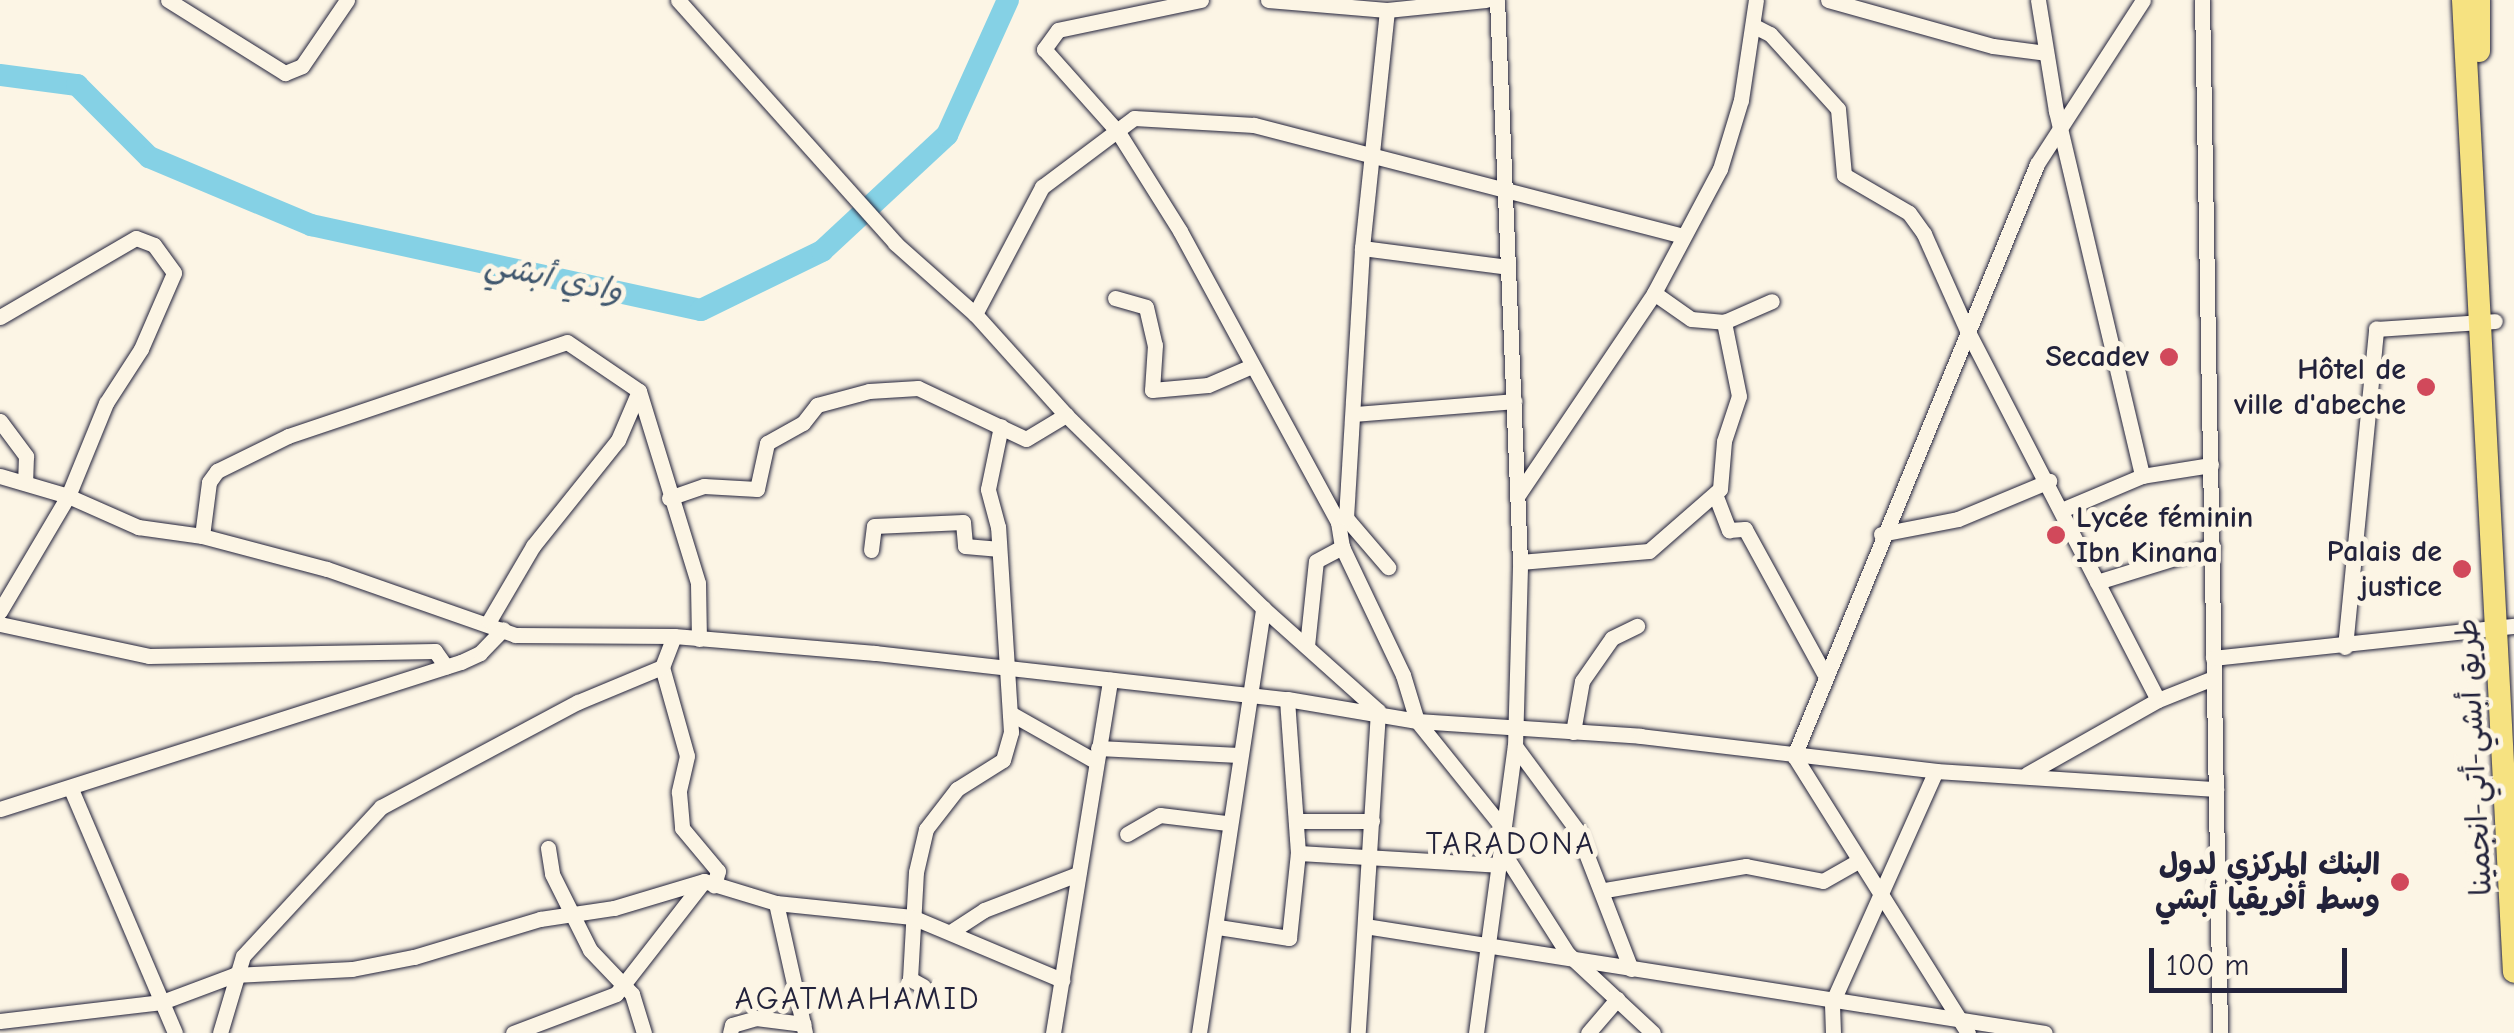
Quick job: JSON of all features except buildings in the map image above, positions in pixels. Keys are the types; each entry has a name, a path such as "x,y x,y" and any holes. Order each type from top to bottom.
{"highway":[{"path":"2462,0 2476,165"},
{"path":"2476,165 2479,0"},
{"name":"طريق أبشي-أتي-انجمينا","path":"2476,165 2510,627 2514,972"}],"street":[{"path":"168,0 285,73 302,66 347,0"},
{"path":"678,0 895,243 975,314 1066,416 1263,608 1378,711"},
{"path":"1201,0 1058,30 1044,48 1118,132 1342,520 1388,568"},
{"path":"1268,0 1387,10 1485,0"},
{"path":"1476,1033 1515,746 1520,562 1497,0"},
{"path":"1518,495 1654,293 1728,144 1756,0"},
{"path":"1828,0 1974,41 2046,53"},
{"path":"2038,0 2046,53 2142,476"},
{"path":"1794,756 1824,673 2036,164 2143,0"},
{"path":"2202,0 2220,1033"},
{"path":"1387,10 1369,156 1342,547 1403,675 1417,721 1504,828"},
{"path":"1754,26 1770,34 1838,109 1844,175 1910,214 1967,330 2064,509 2158,700"},
{"path":"975,314 1042,187 1134,118 1192,118 1254,125 1683,236"},
{"path":"0,317 136,238 154,245 174,273 141,349 106,402 68,496 0,611"},
{"path":"1362,248 1508,267"},
{"path":"1654,293 1691,319 1724,322 1772,300"},
{"path":"1115,298 1138,299 1146,307 1155,345 1152,390 1208,385 1252,366"},
{"path":"2345,647 2376,330 2488,321"},
{"path":"1520,562 1649,552 1715,494 1739,396 1724,322"},
{"path":"202,536 209,482 217,470 301,432 559,343 575,345 639,391 698,583 698,639"},
{"path":"669,498 704,486 757,488 763,452 778,434 803,424 816,405 869,391 904,384 1032,439 1066,416"},
{"path":"0,809 480,653 533,546 618,440 639,391"},
{"path":"1354,414 1514,402"},
{"path":"0,421 26,456 25,481"},
{"path":"922,986 910,979 912,917 926,829 957,790 1003,760 1010,713 997,549 988,488 1001,426"},
{"path":"2064,509 2142,476 2210,465"},
{"path":"0,476 68,496 138,527 202,536 496,625 515,635 674,636 1287,699 1378,711 1417,721 1573,732 1936,771 2027,774 2216,790"},
{"path":"1881,534 1958,519 2049,482"},
{"path":"1715,494 1729,530 1745,529 1824,673"},
{"path":"871,550 874,526 963,522 966,546 997,549"},
{"path":"2097,582 2213,546"},
{"path":"1308,646 1316,561 1342,547"},
{"path":"1199,1033 1218,927 1226,824 1236,798 1238,755 1263,608"},
{"path":"0,624 149,656 435,651 446,667"},
{"path":"1573,732 1582,681 1612,638 1637,626"},
{"path":"2213,658 2510,627"},
{"path":"513,1033 625,985 718,871 682,828 679,792 687,756 662,668 674,636"},
{"path":"220,1033 234,975 257,940 390,801 578,702 662,668"},
{"path":"2027,774 2158,700 2214,678"},
{"path":"1053,1033 1110,680"},
{"path":"1218,927 1288,938 1298,822 1287,699"},
{"path":"1358,1033 1378,711"},
{"path":"1010,713 1096,754 1238,755"},
{"path":"1515,746 1577,830 1604,890 1631,969"},
{"path":"1794,756 1967,1028"},
{"path":"1834,1033 1832,1003 1936,771"},
{"path":"71,789 175,1033"},
{"path":"1128,834 1160,815 1226,824"},
{"path":"1298,822 1372,821"},
{"path":"548,848 552,874 572,916 590,950 625,985 644,1033"},
{"path":"1298,853 1500,857"},
{"path":"1500,857 1568,954 1650,1031"},
{"path":"1604,890 1746,866 1823,880 1858,860"},
{"path":"952,931 984,910 1078,874"},
{"path":"0,1021 162,1002 234,975 352,970 461,946 540,919 572,916 709,883 776,904 912,917 1062,980"},
{"path":"730,1033 732,1025 756,1018 804,1028 776,904"},
{"path":"1366,926 1568,954 1631,969 1967,1028 2045,1033"},
{"path":"1588,1033 1618,998"}],"waterway":[{"name":"وادي أبشي","path":"0,75 77,85 149,157 311,225 701,310 822,251 947,135 1008,0"}],"place":[{"name":"Secadev","path":"2169,357"},
{"name":"Hôtel de ville d'abeche","path":"2426,387"},
{"name":"Lycée féminin Ibn Kinana","path":"2056,535"},
{"name":"Palais de justice","path":"2462,569"},
{"name":"البنك المركزي لدول وسط أفريقيا أبشي","path":"2400,882"}],"district":[{"name":"TARADONA","path":"1511,844"},
{"name":"AGATMAHAMID","path":"858,999"}]}
